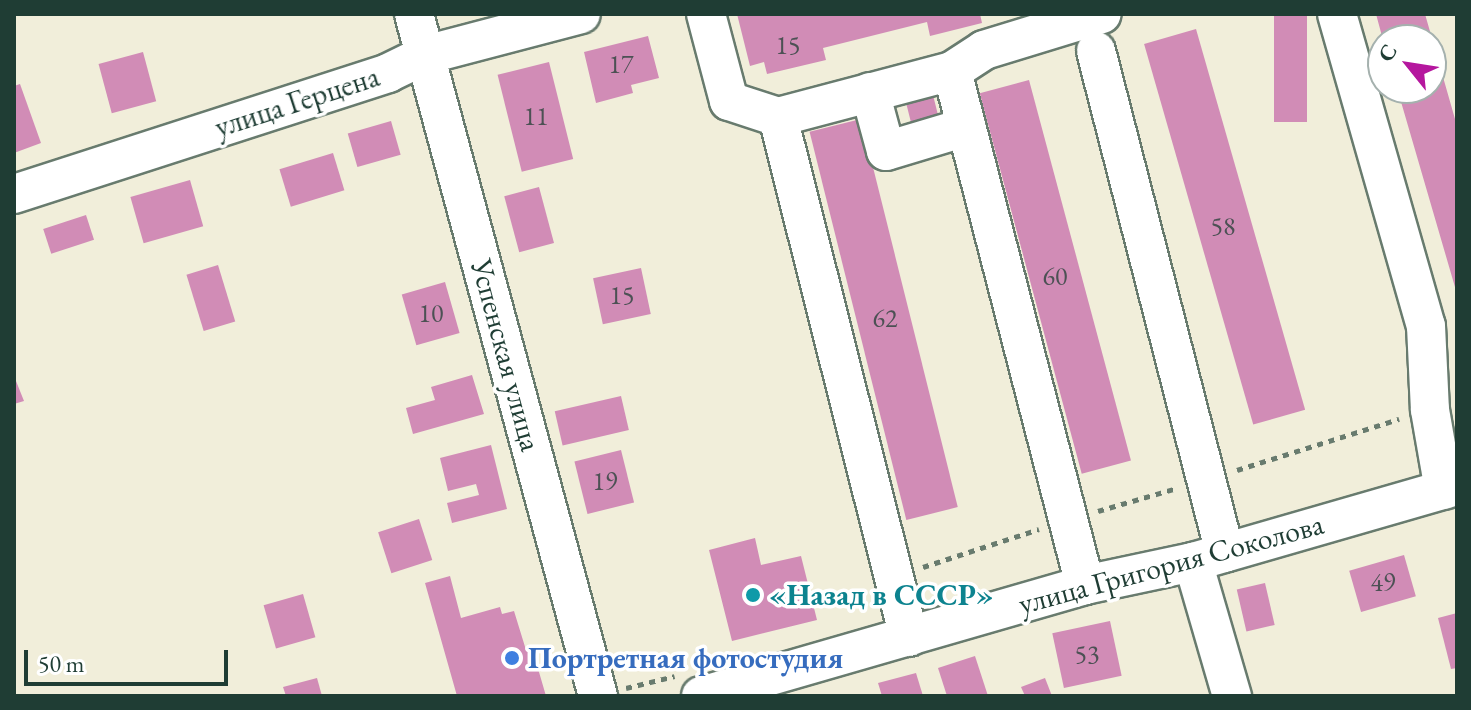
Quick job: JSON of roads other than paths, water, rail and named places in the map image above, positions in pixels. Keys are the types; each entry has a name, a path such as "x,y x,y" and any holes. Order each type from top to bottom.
{"street":[{"name":"Успенская улица","path":"414,14 598,696"},
{"name":"улица Герцена","path":"14,194 388,73 425,55 581,14"},
{"path":"706,14 729,101 778,117 952,71 984,50 1102,14"},
{"path":"1337,14 1426,326 1430,410 1450,488"},
{"path":"1096,51 1206,480 1209,557 1232,696"},
{"path":"952,71 1085,585"},
{"path":"870,92 886,151 966,127"},
{"path":"778,117 909,637"},
{"name":"улица Григория Соколова","path":"695,684 909,637 1085,585 1209,557 1450,488"}],"place":[{"name":"«Назад в СССР»","path":"753,595"},
{"name":"Портретная фотостудия","path":"512,658"}]}
